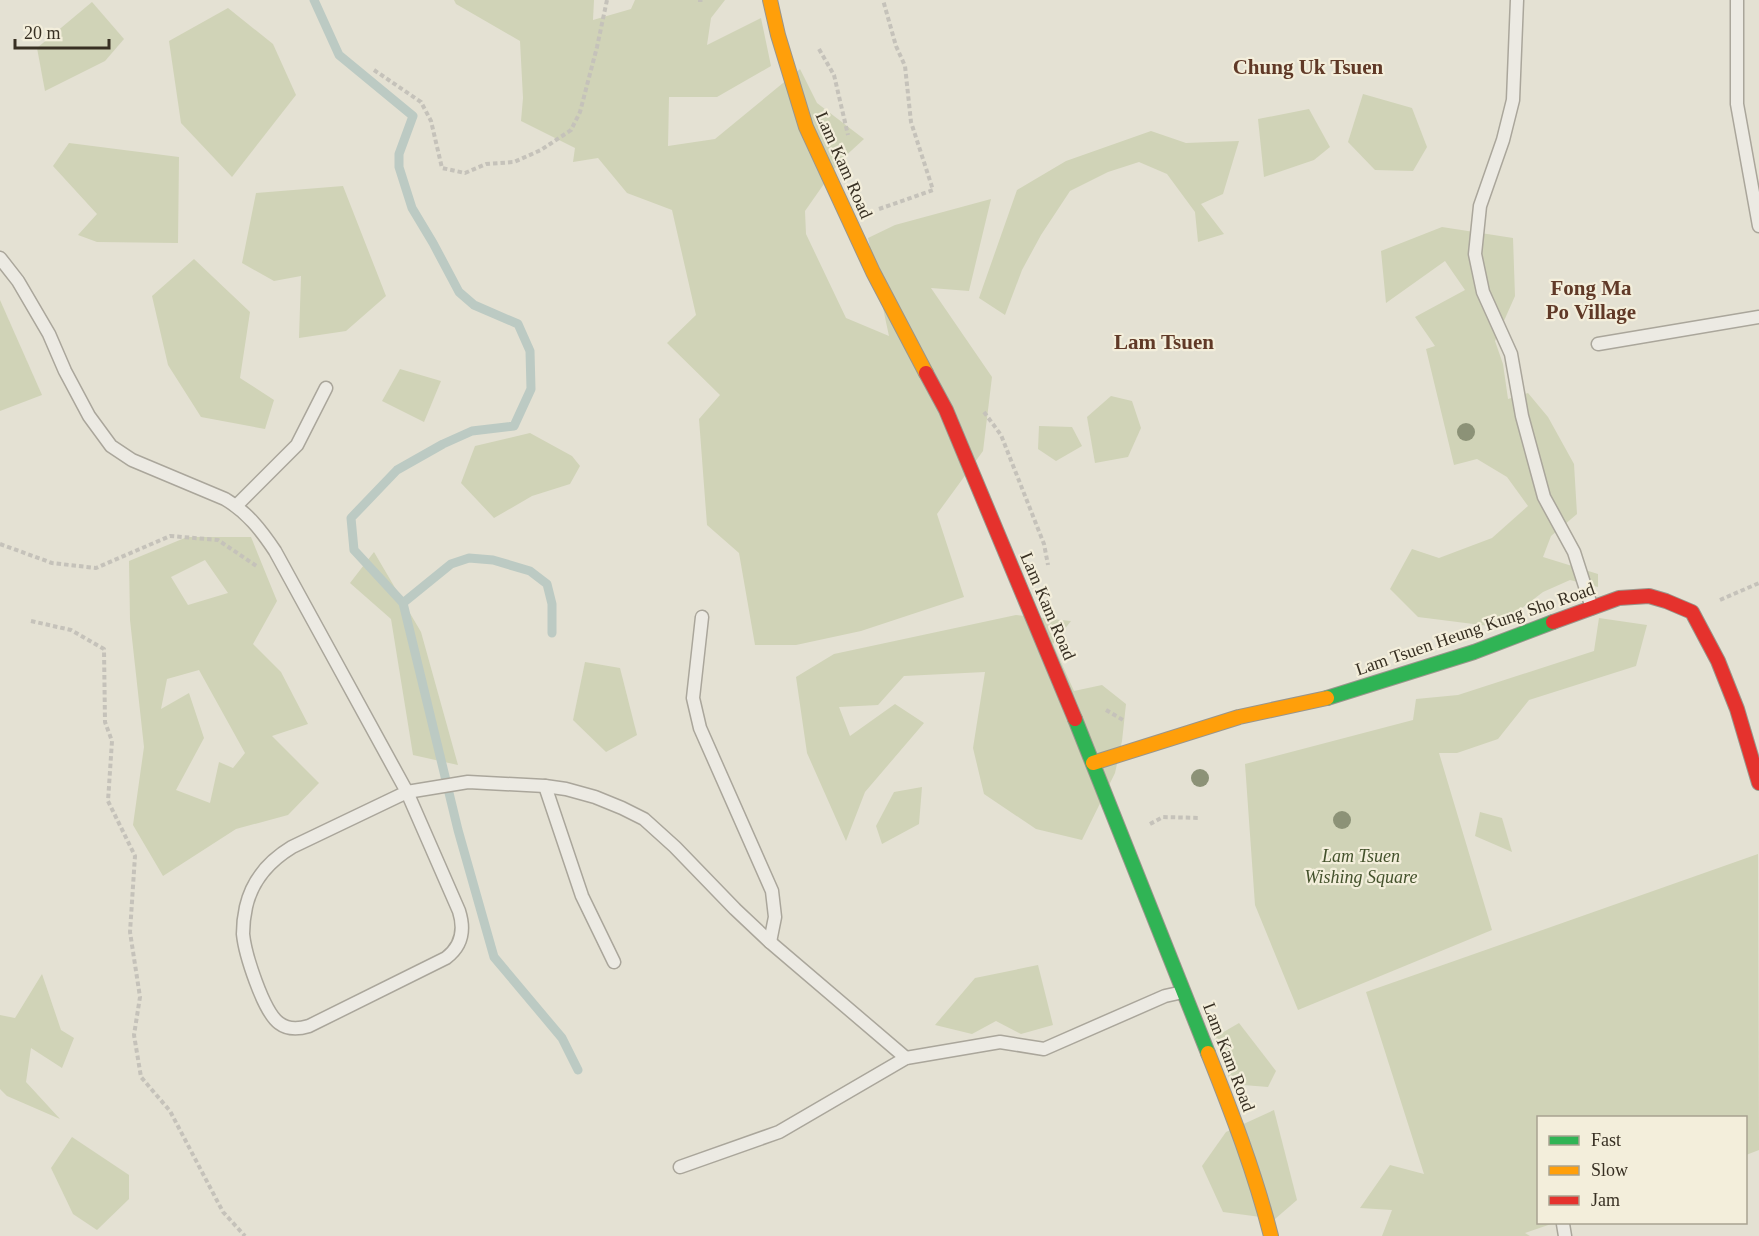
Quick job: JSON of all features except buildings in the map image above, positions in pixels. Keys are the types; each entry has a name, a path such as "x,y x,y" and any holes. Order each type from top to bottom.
{"main road":[{"name":"Lam Kam Road","path":"770,0 778,35 806,127 873,272 946,410 1094,763 1184,991 1235,1121 1271,1236"},
{"name":"Lam Tsuen Heung Kung Sho Road","path":"1094,763 1239,717 1340,694 1474,652 1619,598 1649,596 1692,612"},
{"path":"1692,612 1718,661 1734,699 1759,783"}],"lane":[{"path":"1517,0 1513,100 1503,140 1480,206 1475,254 1483,292 1511,354 1522,416 1544,497 1574,552 1592,608"},
{"path":"1737,0 1737,104 1759,226"},
{"path":"0,258 18,281 49,334 65,371 89,416 111,446 132,460 225,499 236,506 250,517 275,551 407,792 462,919 458,945 446,958 309,1026 300,1029 280,1024 273,1017 259,992 243,936 246,906 258,878 279,855 407,792 468,782 545,786 595,797 622,807 644,819 770,942 906,1058"},
{"path":"1598,344 1759,317"},
{"path":"236,506 297,445 326,388"},
{"path":"702,617 693,698 700,728 772,891 775,917 770,942"},
{"path":"545,786 582,896 614,962"},
{"path":"681,1167 779,1132 906,1058 1000,1042 1044,1049 1165,996 1184,991"}],"path":[{"path":"374,70 421,102 431,121 442,168 465,173 486,164 514,162 541,150 571,130 580,112 607,0"},
{"path":"698,0 705,0"},
{"path":"874,211 933,190 911,122 905,66 896,46 883,0"},
{"path":"0,544 52,563 96,568 170,536 218,540 263,571"},
{"path":"1692,612 1759,584"},
{"path":"31,621 71,630 104,649 105,722 112,741 108,801 135,856 130,932 140,997 134,1035 141,1077 170,1111 223,1212 245,1236"},
{"path":"1163,817 1200,818"}],"green space":[{"path":"454,0 594,0 593,20 631,9 635,0 725,0 711,18 707,45 761,18 771,66 717,97 669,97 668,146 715,139 800,69 817,103 864,139 840,161 805,211 806,234 846,318 889,336 868,238 895,225 991,199 969,291 931,288 992,377 983,451 937,514 964,597 861,631 796,645 755,645 739,553 707,525 699,419 720,395 667,343 696,315 672,210 627,193 598,158 573,162 575,148 521,121 523,98 520,41 456,4"},
{"path":"92,2 124,39 105,61 45,91 37,48"},
{"path":"228,8 273,44 296,95 232,177 181,123 169,41"},
{"path":"1363,94 1412,108 1427,147 1413,171 1375,170 1348,142"},
{"path":"1309,109 1330,147 1314,160 1264,177 1258,119"},
{"path":"1151,131 1186,143 1239,141 1223,194 1201,204 1224,234 1198,242 1195,212 1167,174 1139,162 1108,172 1070,191 1041,235 1022,270 1005,315 979,298 1017,190 1066,161"},
{"path":"69,143 179,157 178,243 97,242 78,235 97,214 53,166"},
{"path":"343,186 386,296 346,331 299,338 301,276 274,281 242,263 256,193"},
{"path":"1442,227 1513,238 1515,296 1495,341 1503,364 1508,399 1528,393 1548,417 1574,464 1577,514 1551,536 1543,557 1598,574 1598,587 1570,580 1543,592 1497,627 1418,617 1390,589 1412,549 1439,558 1492,538 1528,506 1507,477 1477,459 1454,465 1426,349 1435,346 1415,317 1465,290 1445,261 1386,303 1381,251"},
{"path":"194,259 250,312 240,378 274,400 265,429 201,417 168,365 152,296"},
{"path":"0,300 42,395 0,411"},
{"path":"400,369 441,381 424,422 382,401"},
{"path":"1111,396 1132,401 1141,428 1128,457 1095,463 1087,417"},
{"path":"1039,426 1072,427 1082,446 1056,461 1038,449"},
{"path":"530,433 572,456 580,466 570,484 532,496 494,518 461,483 475,446"},
{"path":"187,537 251,537 277,601 253,644 281,672 308,724 272,736 319,783 288,815 236,829 163,876 133,825 144,747 130,620 129,561","holes":["205,560 228,593 188,605 171,577","199,670 245,753 233,768 219,762 210,803 176,790 204,738 189,693 161,709 167,679"]},
{"path":"374,552 421,632 458,765 413,755 391,619 350,583"},
{"path":"1016,615 1071,621 1053,644 1074,691 1102,685 1126,704 1122,741 1115,773 1082,840 1036,829 984,794 973,748 985,672 904,676 878,705 839,707 850,736 895,704 924,723 865,792 846,841 807,753 796,677 834,654"},
{"name":"Lam Tsuen Wishing Square","path":"1599,618 1647,625 1636,666 1529,700 1498,739 1457,753 1439,753 1492,930 1298,1010 1255,905 1245,764 1413,720 1416,699 1458,695 1594,651"},
{"path":"585,662 620,668 637,735 606,752 573,720"},
{"path":"922,787 919,824 882,844 876,826 894,792"},
{"path":"1480,812 1502,818 1512,852 1475,836"},
{"path":"1758,854 1759,1150 1747,1155 1747,1116 1537,1116 1537,1224 1551,1224 1525,1233 1530,1236 1382,1236 1392,1210 1360,1208 1390,1165 1424,1174 1366,992"},
{"path":"1038,965 1053,1025 1021,1034 996,1021 972,1034 935,1025 975,978"},
{"path":"42,974 61,1030 74,1038 62,1068 31,1048 26,1082 60,1119 7,1096 0,1089 0,1015 15,1018"},
{"path":"1239,1023 1276,1071 1268,1087 1231,1084 1215,1037"},
{"path":"1274,1110 1297,1200 1275,1219 1223,1212 1202,1166 1226,1132"},
{"path":"72,1137 129,1175 129,1199 97,1230 73,1214 51,1168"}],"waterway":[{"path":"314,0 339,55 413,116 399,154 399,167 412,208 459,292 474,305 518,324 530,351 531,389 514,426 472,431 443,444 397,470 351,518 354,550 403,603 458,830 494,957 562,1038 578,1070"},
{"path":"403,603 451,564 469,558 493,560 530,571 547,584 552,604 552,633"}],"traffic: fast":[{"path":"1327,698 1474,652 1553,622"},
{"path":"1075,719 1208,1053"}],"traffic: slow":[{"path":"770,0 778,35 806,127 873,272 926,373"},
{"path":"1093,763 1239,717 1327,698"},
{"path":"1208,1053 1258,1189 1271,1236"}],"traffic: jam":[{"path":"926,373 946,410 1075,719"},
{"path":"1553,622 1619,598 1649,596 1692,612 1718,661 1737,709 1759,783"}],"district":[{"name":"Chung Uk Tsuen","path":"1308,67"},
{"name":"Fong Ma Po Village","path":"1591,300"},
{"name":"Lam Tsuen","path":"1164,342"}]}
